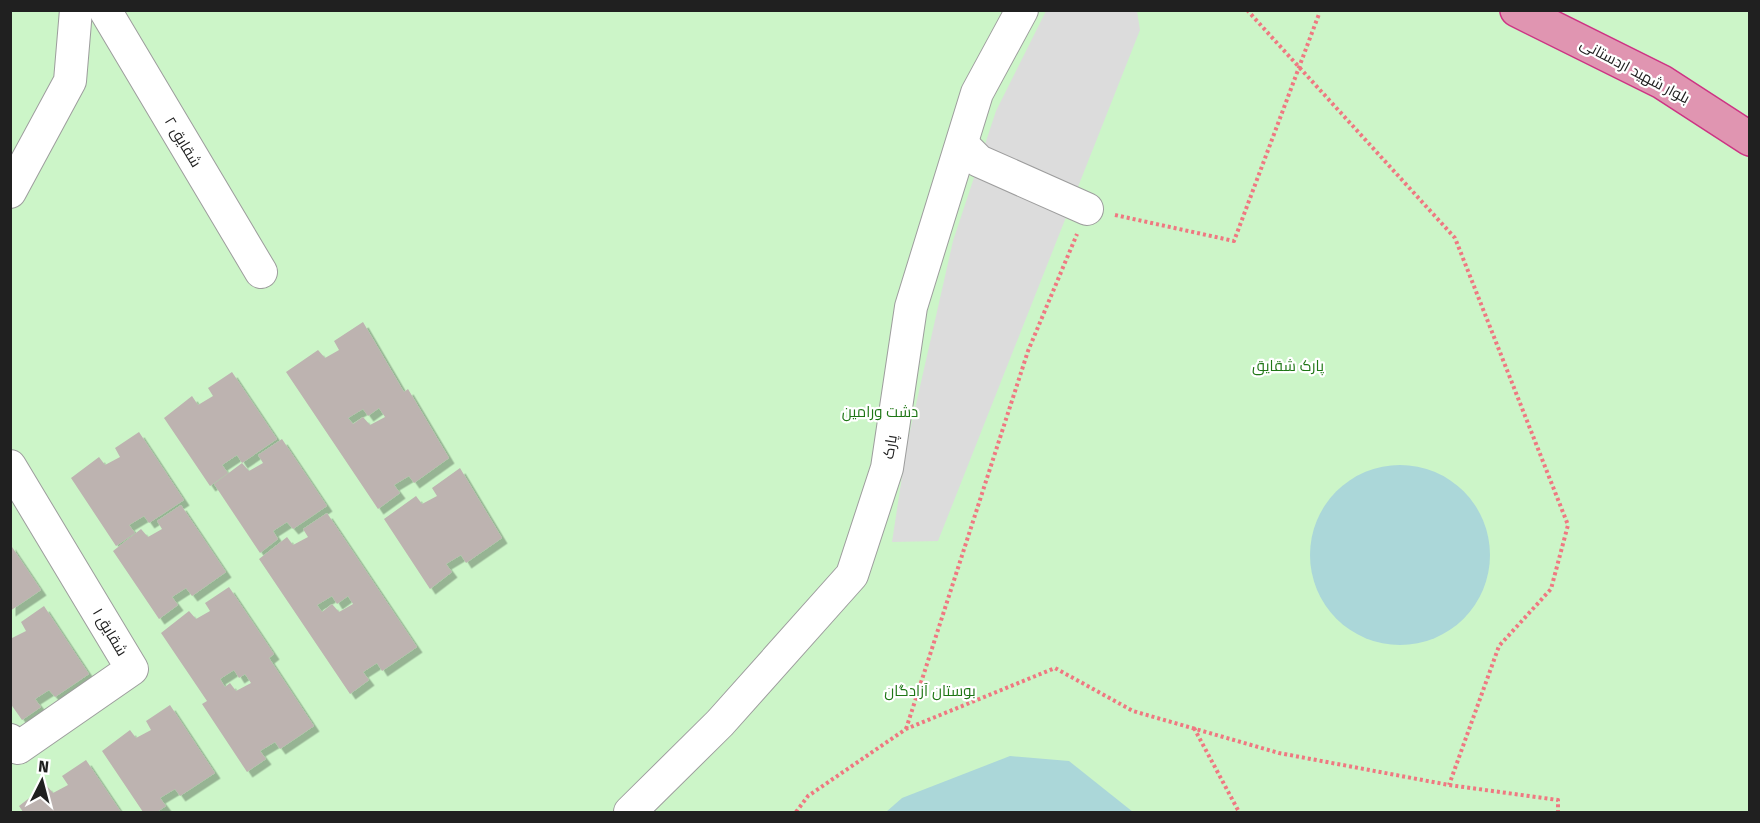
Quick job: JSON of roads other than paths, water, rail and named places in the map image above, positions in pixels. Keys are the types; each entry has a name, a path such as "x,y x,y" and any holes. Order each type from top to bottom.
{"highway":[{"name":"بلوار شهید اردستانی","path":"1517,10 1662,82 1749,139"}],"street":[{"path":"10,192 70,81 76,10"},
{"name":"شقایق ۲","path":"105,10 261,272"},
{"name":"پارک","path":"630,813 720,723 852,575 887,468 911,307 977,93 1022,10"},
{"path":"962,144 979,161 1087,209"},
{"name":"شقایق ۱","path":"10,466 132,669 18,748 10,740"}],"water":[{"path":"1400,465 1434,472 1450,480 1464,491 1475,505 1483,521 1490,555 1483,589 1475,605 1464,619 1450,630 1434,638 1400,645 1366,638 1350,630 1336,619 1325,605 1317,589 1310,555 1317,521 1325,505 1336,491 1350,480 1366,472"},
{"path":"1010,756 1069,761 1133,812 886,812 902,798"}],"park label":[{"name":"پارک شقایق","path":"1288,366"},
{"name":"دشت ورامین","path":"880,412"},
{"name":"بوستان آزادگان","path":"930,691"}]}
